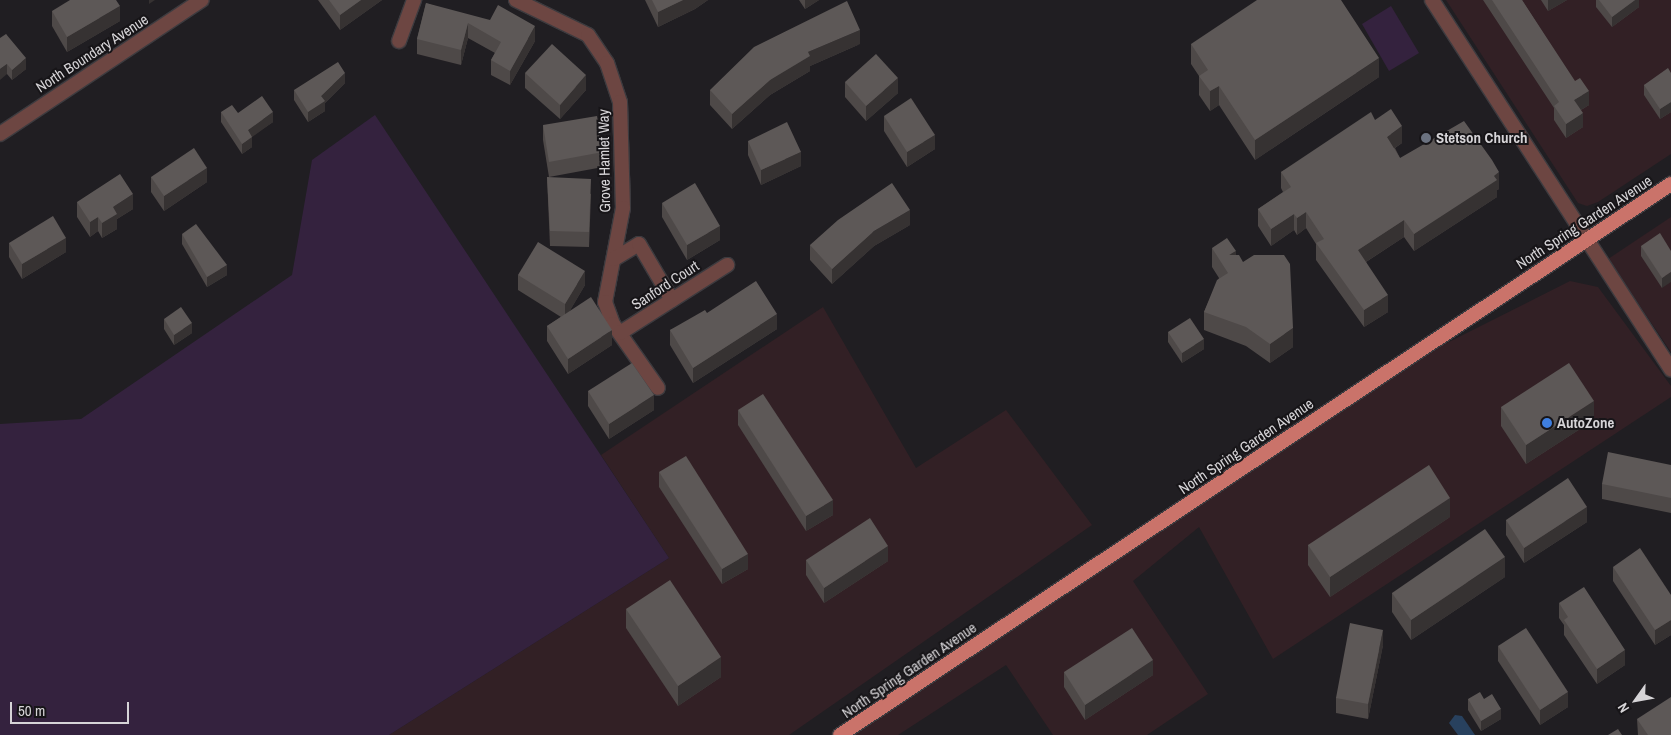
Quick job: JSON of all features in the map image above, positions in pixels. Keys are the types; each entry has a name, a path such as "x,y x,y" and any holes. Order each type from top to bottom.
{"highway":[{"name":"North Spring Garden Avenue","path":"840,735 1671,184"}],"street":[{"name":"North Boundary Avenue","path":"0,134 202,0"},
{"path":"399,41 414,0"},
{"name":"Grove Hamlet Way","path":"516,0 588,35 607,62 620,102 623,208 605,302 620,333 658,388"},
{"path":"1432,0 1586,241 1671,369"},
{"path":"614,259 639,244 672,300"},
{"name":"Sanford Court","path":"620,333 727,265"}],"shaded area":[{"path":"1446,0 1671,0 1671,154 1598,202 1587,206 1578,203"},
{"path":"1391,6 1419,53 1389,71 1362,24"},
{"path":"375,115 669,558 389,735 0,735 0,424 81,419 292,275 312,160"},
{"path":"1671,217 1671,352 1608,259"},
{"path":"1570,281 1598,287 1671,386 1671,397 1273,659 1199,527 1133,581 1208,694 1147,735 1053,735 1006,665 898,735 854,735 1431,351"},
{"path":"823,307 916,468 1006,410 1092,525 789,735 389,735 669,558 601,455"}],"water":[{"path":"1455,715 1462,716 1475,735 1458,735 1449,723"}],"building":[{"path":"70,0 116,0 120,6 67,37 52,11"},
{"path":"329,0 361,0 340,15"},
{"path":"652,0 683,0 658,12"},
{"path":"1257,0 1341,0 1379,58 1255,140 1219,86 1210,91 1199,76 1208,70 1191,44"},
{"path":"1492,0 1522,0 1575,81 1580,78 1589,91 1574,100 1583,113 1566,124 1554,106 1559,102"},
{"path":"1599,0 1635,0 1612,17"},
{"path":"847,1 860,30 808,52 810,56 770,80 732,114 710,90 754,47"},
{"path":"426,3 490,20 498,5 535,26 510,71 491,60 501,42 468,23 461,50 417,39"},
{"path":"6,34 26,58 12,70 7,64 0,69 0,38"},
{"path":"552,44 586,75 560,105 525,73"},
{"path":"876,54 898,78 866,106 845,82"},
{"path":"338,62 345,73 321,96 325,101 308,112 294,90"},
{"path":"1668,68 1671,73 1671,102 1660,109 1644,85"},
{"path":"262,96 273,112 248,130 252,137 242,144 221,112 232,105 238,113"},
{"path":"911,98 935,135 907,152 884,116"},
{"path":"1391,109 1402,126 1387,137 1400,158 1464,121 1499,172 1494,176 1497,180 1414,234 1404,220 1358,250 1388,295 1364,310 1316,243 1324,239 1306,212 1297,218 1294,214 1271,229 1258,209 1291,187 1281,172 1371,112 1375,120"},
{"path":"597,116 603,152 549,162 543,125"},
{"path":"787,122 801,152 761,170 748,141"},
{"path":"194,148 207,168 164,196 151,177"},
{"path":"120,174 133,194 113,207 117,214 102,223 98,217 90,222 77,202"},
{"path":"547,177 591,179 589,232 550,231"},
{"path":"695,183 720,226 687,245 662,203"},
{"path":"892,183 910,210 874,231 832,269 810,245 838,220"},
{"path":"53,216 66,238 22,264 9,243"},
{"path":"196,224 227,265 207,277 182,234"},
{"path":"1660,233 1671,251 1671,272 1662,278 1641,246"},
{"path":"1227,238 1236,251 1229,255 1239,255 1243,262 1254,255 1284,255 1290,264 1293,328 1270,344 1246,327 1204,312 1217,280 1228,273 1212,248"},
{"path":"538,242 585,271 565,304 518,275"},
{"path":"756,281 777,314 693,368 670,330 705,310 707,313"},
{"path":"591,297 612,330 568,359 547,326"},
{"path":"181,307 192,323 174,335 164,319"},
{"path":"1190,318 1204,339 1182,353 1168,332"},
{"path":"632,363 654,395 609,424 588,391"},
{"path":"1569,363 1594,401 1526,445 1501,407"},
{"path":"763,394 833,500 806,516 738,410"},
{"path":"1608,452 1671,465 1671,498 1602,484"},
{"path":"686,456 748,554 722,569 659,472"},
{"path":"1429,465 1450,498 1330,577 1308,545"},
{"path":"1568,478 1587,507 1524,548 1506,520"},
{"path":"870,518 888,546 824,588 806,560"},
{"path":"1485,529 1505,557 1411,620 1392,593"},
{"path":"1640,548 1671,595 1671,620 1655,630 1613,567"},
{"path":"670,580 721,657 678,686 626,609"},
{"path":"1584,587 1625,650 1597,669 1564,620 1568,617 1559,603"},
{"path":"1350,623 1383,630 1368,704 1336,698"},
{"path":"1132,628 1153,660 1085,705 1064,672"},
{"path":"1526,628 1568,692 1540,710 1498,646"},
{"path":"1480,692 1484,699 1492,694 1501,709 1481,721 1468,699"},
{"path":"1671,697 1671,735 1648,735 1637,719"},
{"path":"1618,729 1622,735 1608,735"}],"place":[{"name":"Stetson Church","path":"1426,138"},
{"name":"AutoZone","path":"1547,423"}]}
